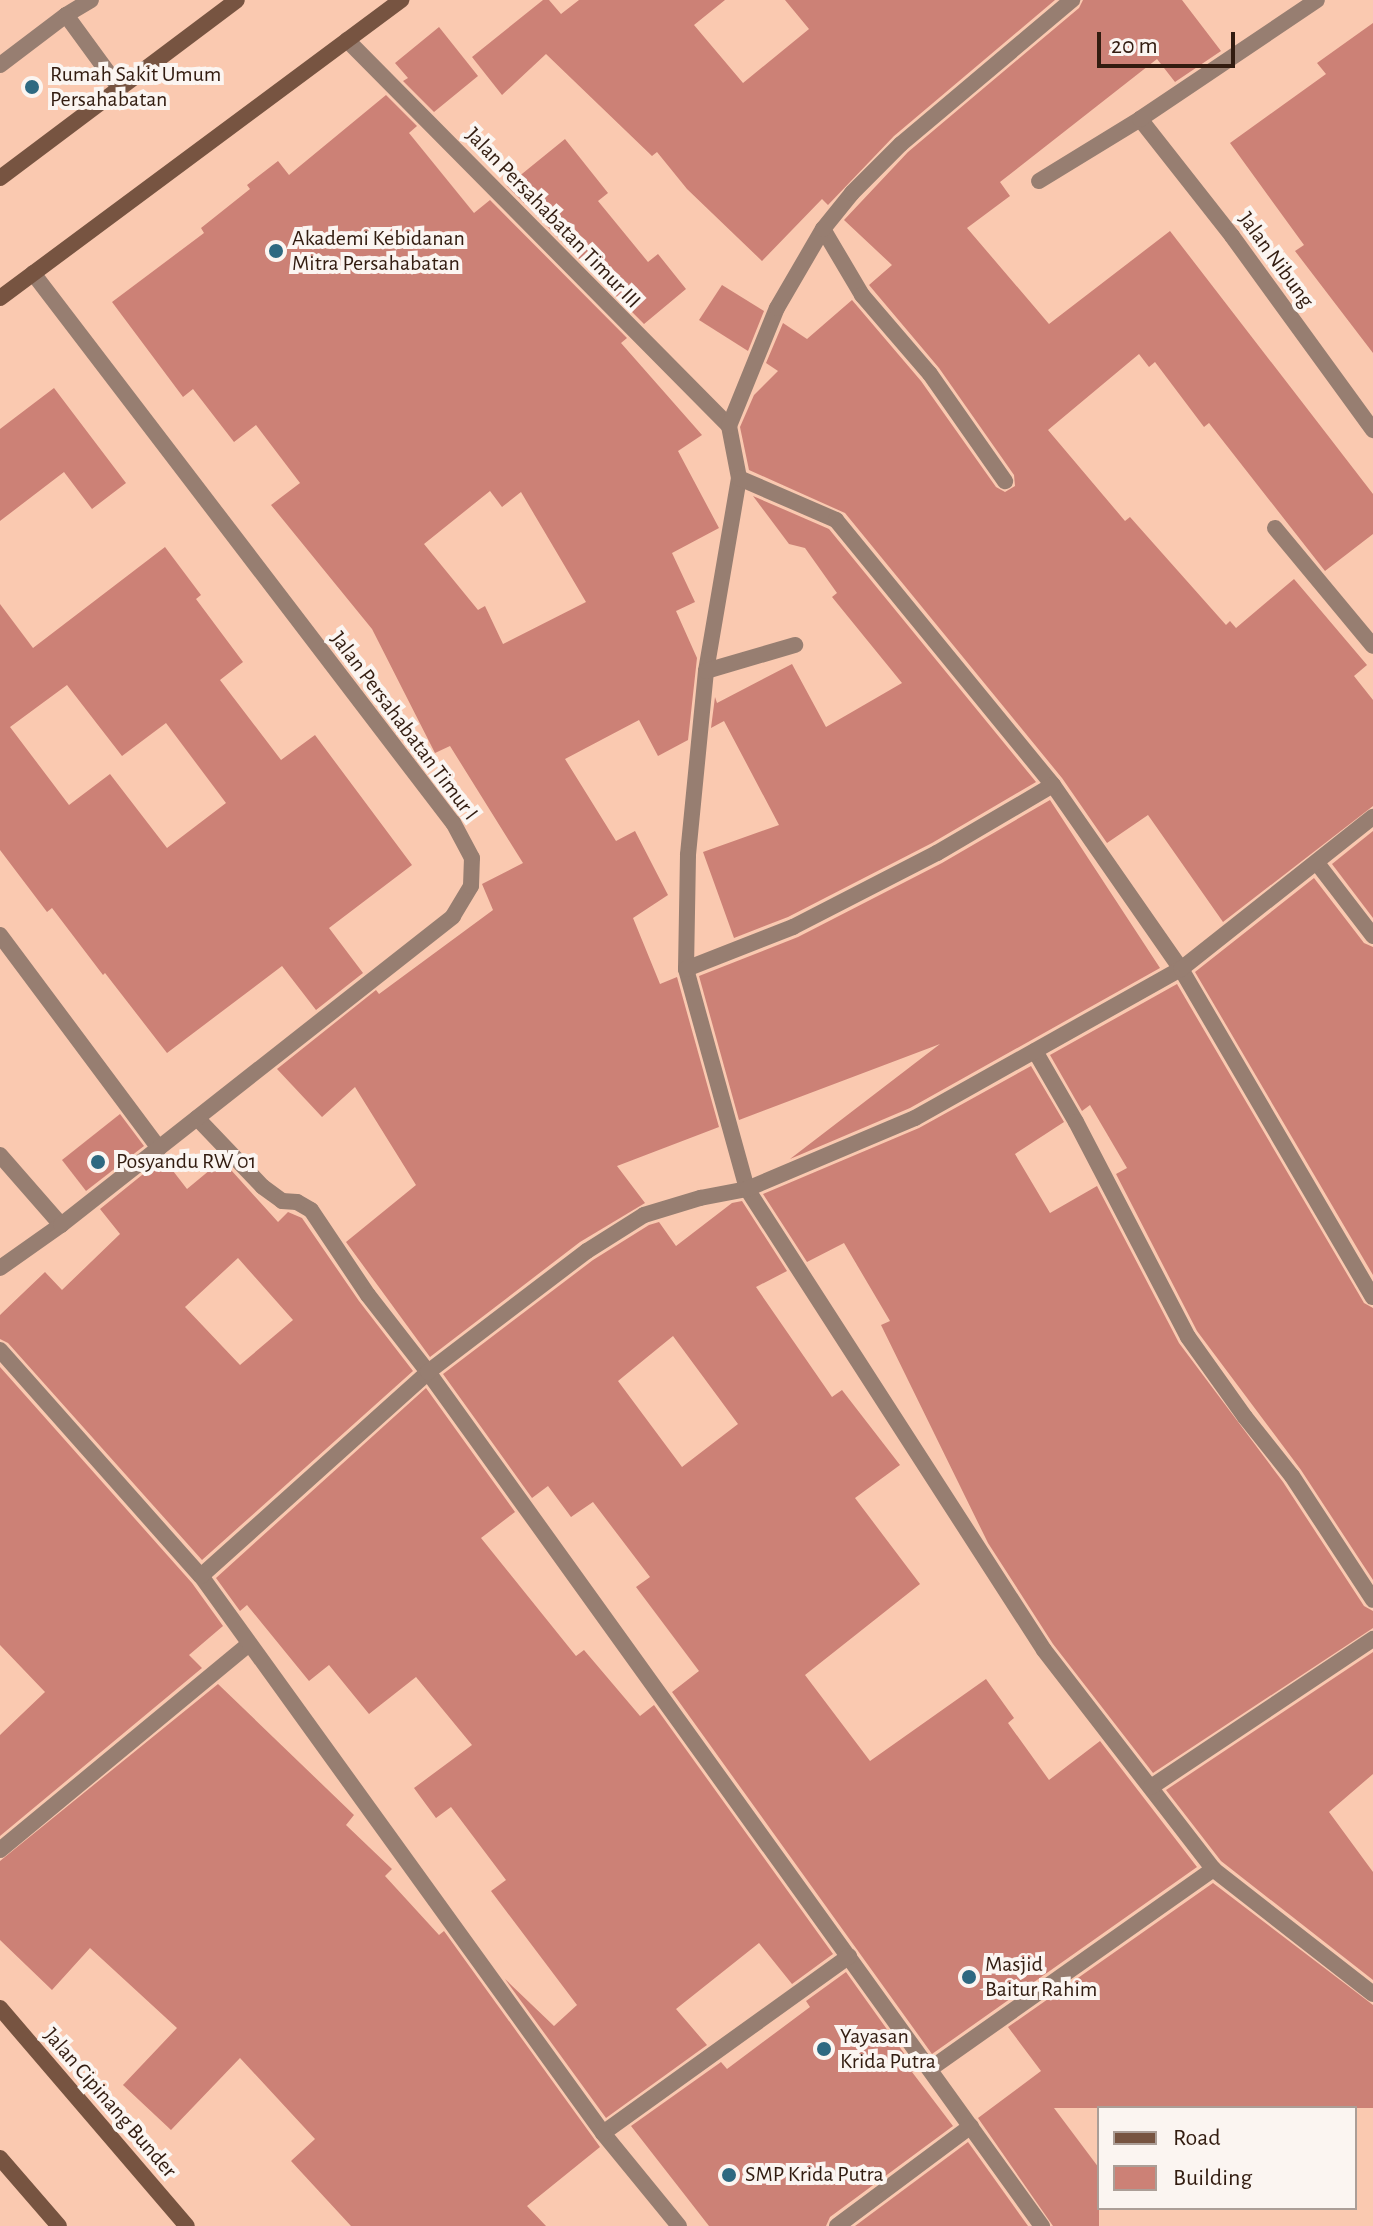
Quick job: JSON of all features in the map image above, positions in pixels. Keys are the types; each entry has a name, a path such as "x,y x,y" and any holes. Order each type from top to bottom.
{"street":[{"path":"0,65 91,0"},
{"path":"0,178 237,0"},
{"path":"0,298 401,0"},
{"path":"1072,0 901,144 852,193 823,229 777,308 729,426 739,478 706,671 688,855 686,969 747,1189 1044,1650 1213,1869 1373,1994"},
{"path":"1039,181 1140,119 1317,0"},
{"path":"66,15 120,89"},
{"name":"Jalan Persahabatan Timur III","path":"347,40 729,426"},
{"name":"Jalan Nibung","path":"1140,119 1232,236 1373,430"},
{"path":"823,229 862,295 930,374 1005,481"},
{"name":"Jalan Persahabatan Timur I","path":"0,1268 61,1225 453,916 471,886 472,858 453,823 33,273"},
{"path":"739,478 836,520 1053,785 1181,969 1373,1297"},
{"path":"1275,528 1373,646"},
{"path":"706,671 795,645"},
{"path":"686,969 793,927 937,853 1053,785"},
{"path":"201,1576 428,1372 587,1251 644,1215 700,1198 747,1189 915,1118 1181,969 1373,817"},
{"path":"1317,863 1373,936"},
{"path":"0,935 159,1148"},
{"path":"1035,1051 1076,1122 1188,1337 1219,1383 1292,1476 1373,1600"},
{"path":"197,1118 263,1187 282,1201 297,1202 311,1210 368,1295 428,1372 1042,2226"},
{"path":"0,1155 61,1225"},
{"path":"0,1350 201,1576 603,2133 679,2226"},
{"path":"1151,1787 1373,1639"},
{"path":"0,1850 249,1644"},
{"path":"930,2069 1213,1869"},
{"path":"603,2133 849,1956"},
{"name":"Jalan Cipinang Bunder","path":"0,2008 187,2226"},
{"path":"837,2226 971,2126"},
{"path":"0,2158 59,2226"}],"building":[{"path":"543,0 549,0 561,14 579,0 725,0 694,25 743,83 809,29 785,0 1055,0 894,136 828,205 822,199 762,261 687,189 657,152 652,156 546,54 502,95 472,57"},
{"path":"1083,0 1182,0 1221,51 1175,82 1157,59 1000,182 1010,196 967,228 1049,324 1170,231 1373,494 1373,534 1325,571 1209,423 1204,427 1155,362 1149,367 1139,354 1048,430 1125,521 1130,517 1226,625 1230,621 1236,628 1294,579 1367,665 1354,676 1373,700 1373,806 1223,922 1148,815 1107,843 1062,778 845,513 749,470 740,427 754,395 778,371 766,363 783,323 807,339 852,300 921,381 996,487 1005,492 1015,486 1014,475 939,368 869,285 892,265 844,220 908,152 1079,8"},
{"path":"1373,23 1373,353 1295,251 1304,245 1230,143 1326,74 1317,63"},
{"path":"439,27 478,76 434,112 403,81 408,78 395,63"},
{"path":"386,95 417,126 409,133 474,213 490,200 627,338 621,343 702,435 678,451 719,528 672,553 695,602 676,611 697,658 688,740 658,756 639,720 565,759 616,841 635,831 668,895 633,918 660,984 677,977 719,1127 617,1166 645,1203 580,1242 430,1357 346,1242 416,1185 355,1087 322,1117 277,1069 376,990 379,994 493,910 482,884 523,863 450,746 435,753 372,629 271,505 300,483 256,425 234,442 193,389 183,397 112,302 204,233 201,228 250,189 247,185 278,161 289,175","holes":["490,491 502,507 521,492 586,602 503,644 485,606 478,610 424,544"]},
{"path":"565,139 608,193 598,201 648,262 658,254 686,289 644,324 507,186"},
{"path":"722,285 764,311 748,351 699,320"},
{"path":"54,388 126,483 92,509 64,472 0,521 0,429"},
{"path":"753,496 829,529 1036,782 932,843 788,917 734,938 703,852 779,825 724,721 711,728 715,697 717,703 792,664 826,727 902,683 832,597 837,593 805,548 789,544"},
{"path":"165,547 201,595 196,599 243,662 220,680 281,760 315,735 412,865 329,928 363,973 316,1010 282,966 167,1053 52,908 47,912 0,850 0,604 33,648","holes":["67,685 122,756 166,723 226,803 167,848 110,774 69,805 10,727"]},
{"path":"1050,800 1160,968 910,1108 790,1159 940,1044 739,1120 699,976 798,937 942,863"},
{"path":"1373,831 1373,918 1332,864"},
{"path":"1314,878 1364,943 1373,947 1373,1275 1195,972"},
{"path":"1177,984 1364,1303 1373,1308 1373,1580 1301,1470 1197,1331 1116,1174 1127,1168 1090,1105 1082,1111 1050,1055"},
{"path":"1031,1066 1064,1122 1015,1154 1050,1213 1097,1186 1179,1343 1283,1482 1364,1606 1373,1611 1373,1628 1153,1773 1053,1644 988,1543 881,1325 890,1321 844,1243 807,1262 763,1194 919,1128"},
{"path":"120,1114 144,1146 86,1191 62,1160"},
{"path":"163,1158 187,1189 222,1160 278,1222 288,1212 302,1218 359,1301 413,1371 202,1560 8,1343 0,1339 0,1315 45,1272 62,1290 120,1234 100,1209","holes":["238,1258 293,1320 240,1365 185,1307"]},
{"path":"742,1201 787,1271 756,1287 832,1397 842,1390 900,1465 855,1498 920,1584 805,1675 870,1761 986,1679 1014,1718 1008,1723 1049,1780 1100,1741 1197,1867 932,2054 672,1692 699,1671 636,1587 650,1577 593,1502 571,1517 548,1486 532,1498 443,1374 593,1260 649,1225 659,1222 676,1246 732,1203","holes":["673,1336 738,1424 682,1467 618,1381"]},
{"path":"0,1367 192,1583 223,1626 189,1655 202,1668 0,1836 0,1735 45,1692 0,1645"},
{"path":"426,1388 515,1512 481,1538 576,1656 584,1650 640,1716 654,1705 833,1954 792,1984 759,1943 676,2009 707,2045 606,2118 505,1979 554,2026 577,2005 491,1891 506,1880 451,1807 436,1818 414,1788 472,1745 416,1677 369,1714 329,1665 309,1681 247,1605 240,1611 216,1578"},
{"path":"1373,1652 1373,1774 1329,1812 1373,1872 1373,1980 1221,1861 1166,1790"},
{"path":"218,1684 354,1815 346,1825 392,1869 385,1876 439,1935 444,1931 600,2147 527,2206 546,2226 351,2226 291,2161 315,2139 240,2058 171,2130 123,2085 177,2028 90,1948 52,1990 0,1940 0,1861"},
{"path":"1213,1883 1373,2005 1373,2108 1054,2108 1097,2165 1099,2226 1053,2226 978,2118 1041,2071 1008,2027"},
{"name":"Yayasan Krida Putra","path":"846,1972 916,2070 912,2072 953,2126 830,2217 826,2226 709,2226 631,2126 721,2062 727,2069 810,2007 806,2001"},
{"path":"968,2142 1028,2226 855,2226"}],"place":[{"name":"Rumah Sakit Umum Persahabatan","path":"32,87"},
{"name":"Akademi Kebidanan Mitra Persahabatan","path":"276,251"},
{"name":"Posyandu RW 01","path":"98,1162"},
{"name":"Masjid Baitur Rahim","path":"969,1977"},
{"name":"Yayasan Krida Putra","path":"824,2049"},
{"name":"SMP Krida Putra","path":"729,2175"}]}
